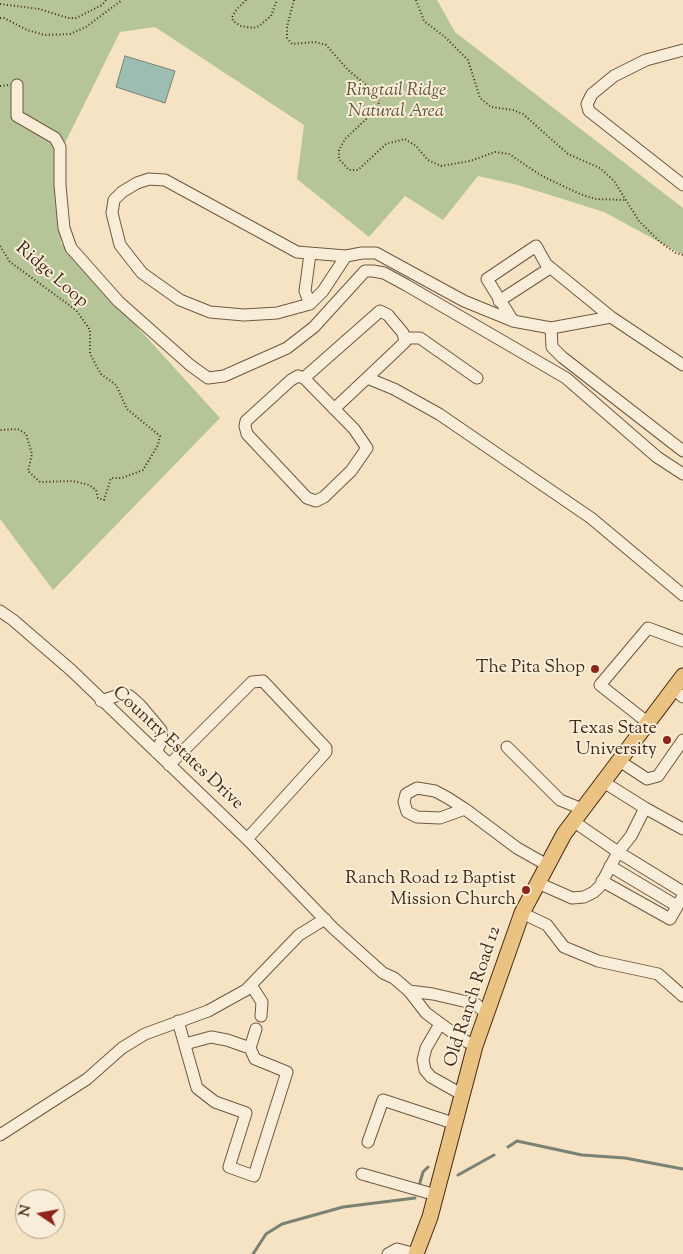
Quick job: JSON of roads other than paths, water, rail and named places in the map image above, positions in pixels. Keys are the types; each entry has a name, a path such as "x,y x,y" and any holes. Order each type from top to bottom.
{"main road":[{"name":"Old Ranch Road 12","path":"416,1254 436,1196 475,1046 522,913 547,865 577,815 647,722 678,693 683,676"}],"street":[{"path":"683,50 646,60 614,76 592,94 588,104 589,111 683,184"},
{"path":"17,85 17,116 55,138 60,147 60,185 64,228 71,248 118,302 190,365 208,378 224,376 287,348 314,327 365,271 384,273 566,378 657,457 683,474"},
{"path":"346,256 323,291 310,304 277,313 244,315 210,312 180,300 142,273 120,245 112,213 114,200 122,192 137,183 149,179 165,180 297,252 346,256 362,253 376,254 464,301 513,321 551,328 612,317"},
{"path":"513,321 487,279 536,246 550,268 612,317 683,365"},
{"path":"310,254 305,291 310,304"},
{"path":"499,301 550,268"},
{"path":"304,378 380,311 388,315 404,334 405,342 334,409"},
{"path":"551,328 552,347 562,357 683,451"},
{"path":"404,338 420,338 477,378"},
{"path":"298,376 304,378 334,409 354,429 367,448 350,471 324,496 316,501 307,498 247,434 245,426 246,421 290,380 298,376"},
{"path":"367,378 394,389 439,414 515,464 590,518 683,595"},
{"name":"Country Estates Drive","path":"0,611 44,646 383,973 394,978 409,991 426,1014 475,1046"},
{"path":"647,722 600,685 648,628 683,641"},
{"path":"169,765 252,682 263,681 326,748 326,752 246,839"},
{"path":"101,701 122,694 130,696 140,705 161,730 162,740 156,752"},
{"path":"618,760 647,779 658,776 683,740"},
{"path":"506,747 560,800 618,852 683,892"},
{"path":"602,780 645,808 683,829"},
{"path":"465,809 440,818 417,817 407,812 404,802 406,794 417,788 435,791 465,809 517,848 547,865"},
{"path":"538,883 572,898 584,897 594,892 618,852 631,836 645,808"},
{"path":"602,881 670,919 680,901 610,866"},
{"path":"522,913 547,924 564,947 598,961 658,974 683,996"},
{"path":"0,1135 87,1079 122,1048 145,1034 208,1011 246,990 299,935 325,918"},
{"path":"251,985 262,1002 261,1016"},
{"path":"409,991 433,994 476,1004 486,1014"},
{"path":"178,1022 186,1044 196,1088 215,1102 246,1113 229,1167 254,1176 287,1072 255,1059 250,1048 256,1029"},
{"path":"440,1024 426,1048 423,1060 426,1070 431,1078 463,1095"},
{"path":"186,1044 211,1037 250,1048"},
{"path":"368,1142 383,1100 456,1124"},
{"path":"362,1174 436,1196"},
{"path":"388,1254 397,1249 416,1254"}],"water":[{"path":"125,56 175,71 165,103 116,87"}],"waterway":[{"path":"508,1147 517,1141 582,1155 625,1158 683,1169"},
{"path":"458,1175 494,1155"},
{"path":"419,1186 423,1172 428,1167"},
{"path":"253,1254 266,1234 282,1224 343,1207 415,1198"}],"place":[{"name":"The Pita Shop","path":"595,669"},
{"name":"Texas State University","path":"667,740"},
{"name":"Ranch Road 12 Baptist Mission Church","path":"526,890"}],"park label":[{"name":"Ringtail Ridge Natural Area","path":"396,102"}]}
